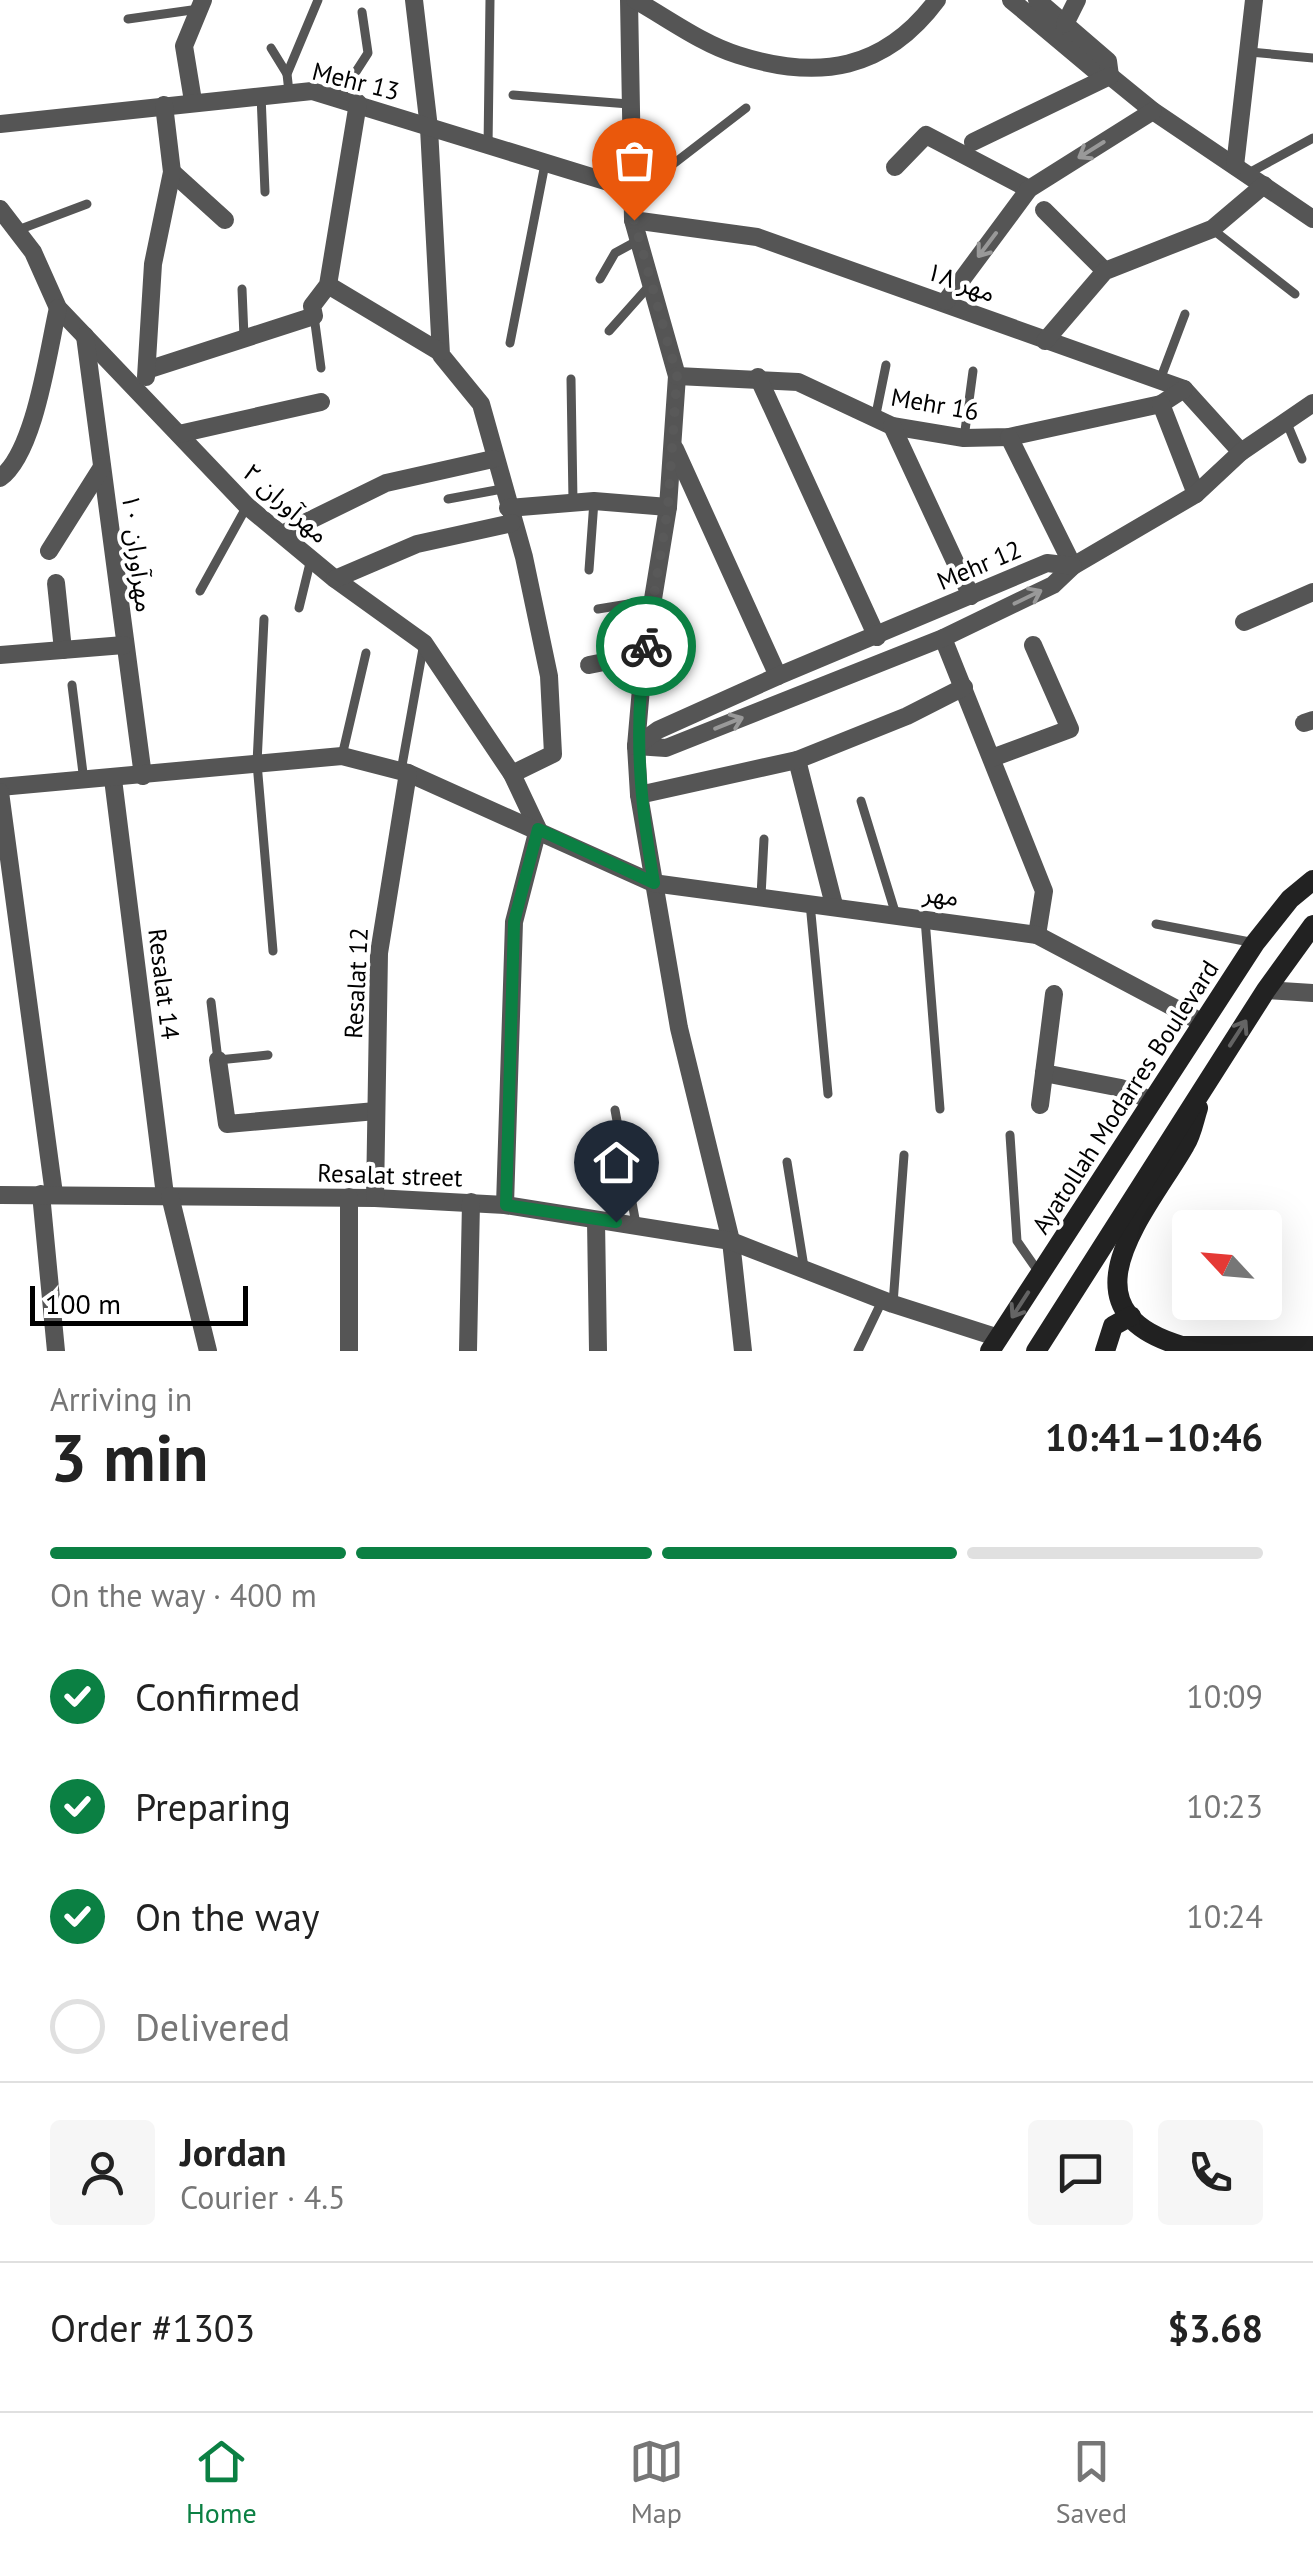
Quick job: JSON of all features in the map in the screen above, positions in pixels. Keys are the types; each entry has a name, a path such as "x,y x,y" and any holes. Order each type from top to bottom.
{"main road":[{"name":"Ayatollah Modarres Boulevard","path":"995,1344 1255,943 1290,899 1313,880"},
{"path":"1036,1351 1266,990 1313,925"},
{"path":"1206,1084 1188,1141 1118,1259 1121,1294 1131,1316 1154,1335 1182,1346 1313,1346"},
{"path":"1085,1204 1116,1224"},
{"path":"1105,1351 1113,1326 1131,1316"}],"street":[{"path":"414,0 429,128 440,352 480,404 524,557 549,676 553,754 512,774"},
{"path":"742,1351 731,1241 679,1028 639,794 636,746 644,654 668,507 677,376 634,220 629,104 632,0 736,55 805,68 861,62 914,31 938,0"},
{"path":"1012,0 1097,72 1110,76 1152,112 1313,219"},
{"path":"1037,0 1108,61 1110,76"},
{"path":"1064,24 1078,0"},
{"path":"1241,170 1254,0"},
{"path":"193,101 184,46 201,4"},
{"path":"972,142 1110,76"},
{"name":"Mehr 13","path":"0,124 261,95 288,83 631,193"},
{"path":"147,370 314,316 312,306 328,285 348,100"},
{"path":"144,398 153,264 172,172 164,105"},
{"path":"946,301 1029,189 1152,112"},
{"path":"896,167 926,135 1029,189"},
{"path":"172,172 225,220"},
{"path":"1045,340 1105,271 1212,229 1264,185"},
{"name":"مهرآوران ۲","path":"0,209 34,252 58,308 247,506 335,579 424,643 512,774 538,829"},
{"path":"1044,210 1105,271"},
{"name":"مهر ۱۸","path":"634,220 757,237 1184,388"},
{"path":"328,285 440,352"},
{"path":"0,478 10,471 33,416 58,308"},
{"name":"مهرآوران ۱۰","path":"85,336 143,776"},
{"name":"Mehr 16","path":"677,376 758,377 798,382 884,422 964,438 1009,437 1162,404 1184,388"},
{"path":"758,377 876,636"},
{"path":"1184,388 1240,452"},
{"path":"179,434 321,402"},
{"path":"1009,437 1073,566 1196,494 1240,452 1313,403"},
{"path":"1162,404 1196,494"},
{"path":"884,422 971,596"},
{"path":"674,446 778,676"},
{"path":"282,534 386,484 493,460"},
{"path":"49,552 102,467"},
{"path":"335,579 416,544 573,502 668,507"},
{"name":"Mehr 12","path":"636,746 658,730 778,676 1047,563 1073,566"},
{"name":"Mehr 12","path":"636,746 666,748 914,650 1053,585 1073,566"},
{"path":"56,583 63,650"},
{"path":"1244,622 1313,592"},
{"path":"904,624 914,650"},
{"path":"943,638 1044,892 1037,935"},
{"path":"0,655 124,645"},
{"path":"992,758 1070,729 1033,645"},
{"path":"590,665 644,654"},
{"path":"639,794 797,760 907,716 964,687"},
{"path":"56,1351 47,1194 0,789 342,756"},
{"name":"مهر","path":"342,756 404,773 654,883 1037,935 1203,1023"},
{"path":"797,760 834,905"},
{"name":"Resalat 12","path":"376,1198 379,953 404,773"},
{"name":"Resalat 14","path":"113,779 167,1196 208,1351"},
{"path":"506,1205 514,922 538,829"},
{"path":"1266,990 1313,993"},
{"path":"1040,1105 1054,994"},
{"path":"218,1060 227,1124 376,1111"},
{"path":"1044,1073 1121,1088 1153,1101"},
{"name":"Resalat street","path":"0,1195 471,1202 636,1224 731,1241 995,1344"},
{"path":"349,1198 350,1351"},
{"path":"468,1351 471,1202"},
{"path":"596,1220 598,1351"}],"lane":[{"path":"288,83 318,0"},
{"path":"488,147 490,0"},
{"path":"128,19 201,4"},
{"path":"348,100 368,53 362,12"},
{"path":"271,48 288,83"},
{"path":"1250,52 1313,58"},
{"path":"261,95 265,192"},
{"path":"513,95 629,104"},
{"path":"631,193 746,108"},
{"path":"1241,170 1313,138"},
{"path":"510,343 544,164"},
{"path":"18,230 87,204"},
{"path":"1212,229 1294,294"},
{"path":"600,279 615,253 637,241"},
{"path":"610,331 650,285"},
{"path":"242,289 244,340"},
{"path":"1160,380 1186,314"},
{"path":"314,316 322,368"},
{"path":"884,422 886,365"},
{"path":"964,438 973,371"},
{"path":"571,379 573,502"},
{"path":"1286,421 1302,459"},
{"path":"448,500 502,489"},
{"path":"589,570 594,502"},
{"path":"200,592 247,506"},
{"path":"299,608 310,559"},
{"path":"598,609 653,600"},
{"path":"264,619 257,762 273,951"},
{"path":"404,773 424,643"},
{"path":"342,756 366,654"},
{"path":"72,685 84,781"},
{"path":"861,801 896,915"},
{"path":"761,896 764,839"},
{"path":"810,902 828,1094"},
{"path":"925,919 940,1109"},
{"path":"1156,924 1255,943"},
{"path":"212,1002 218,1060 268,1056"},
{"path":"616,1110 636,1224"},
{"path":"1010,1135 1016,1241 1040,1274"},
{"path":"858,1351 888,1301 904,1155"},
{"path":"788,1162 804,1268"}],"way so far":[{"path":"634,220 677,376 668,507 646,646"}],"route":[{"path":"616,1222 506,1205 514,922 538,829 654,883 639,794 636,746 646,646"}]}
